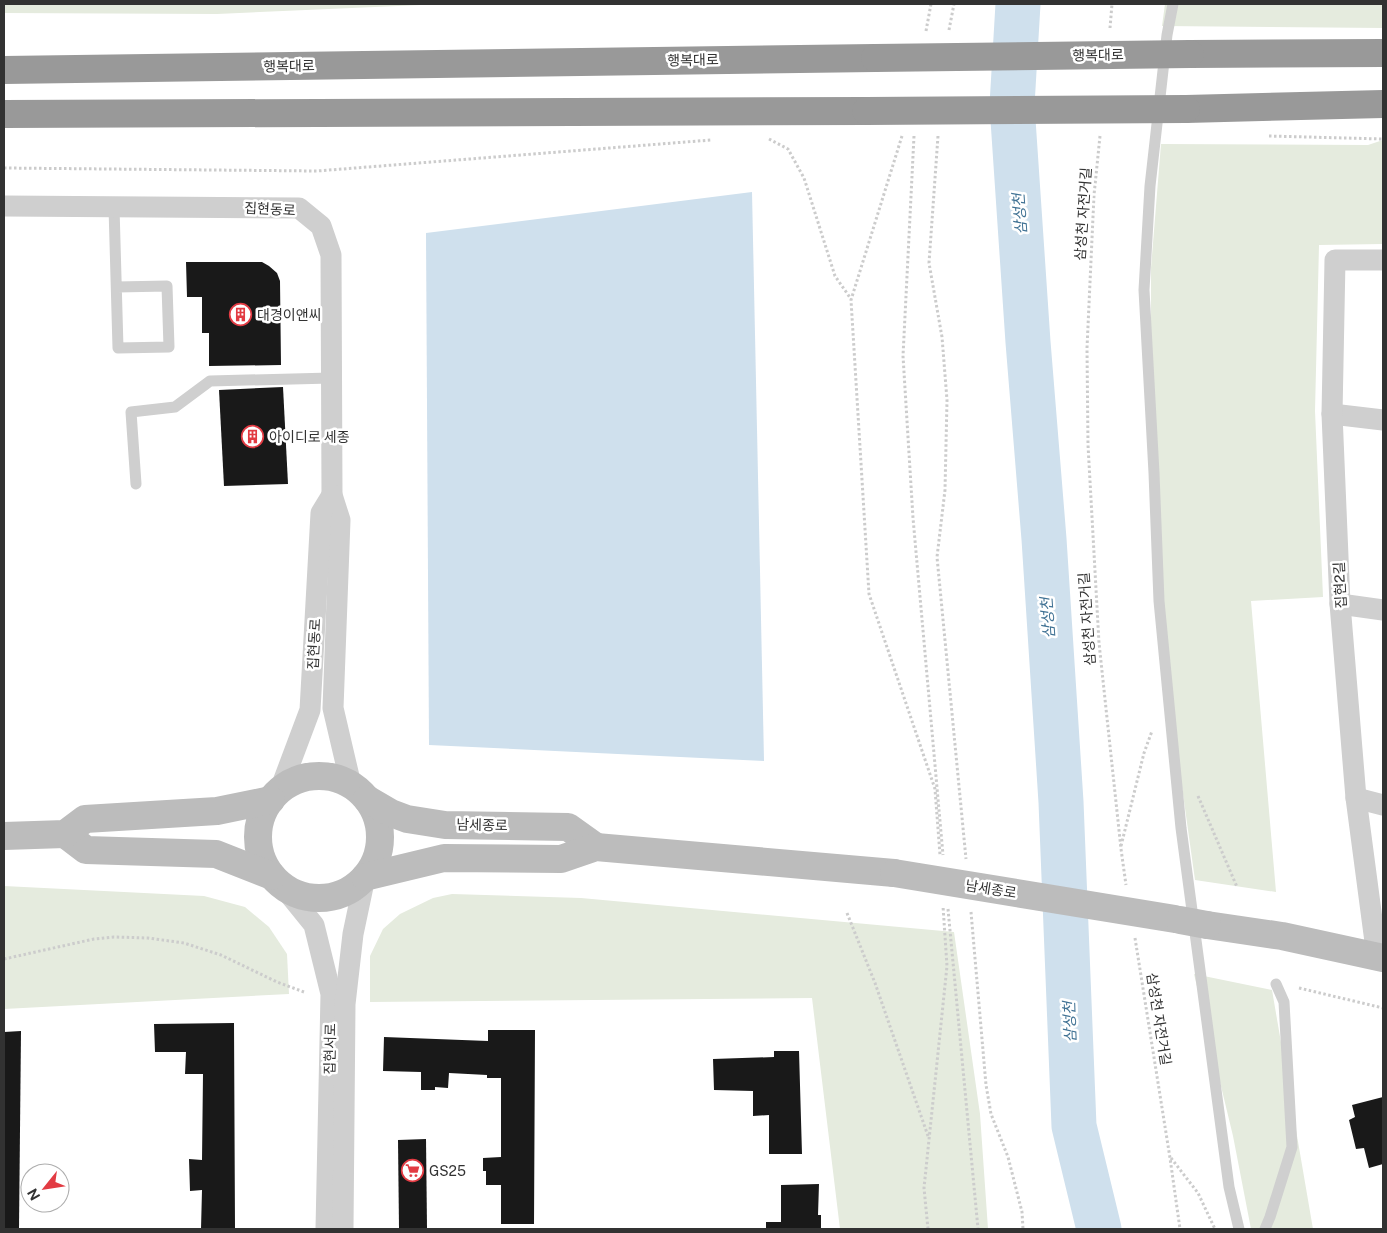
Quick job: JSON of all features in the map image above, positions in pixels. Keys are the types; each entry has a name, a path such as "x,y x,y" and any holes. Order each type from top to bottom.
{"highway":[{"name":"행복대로","path":"4,70 1383,52"},
{"path":"4,114 1186,109 1383,104"}],"street":[{"name":"집현동로","path":"4,206 299,208 321,226 331,255 332,495 340,520 333,708 359,792"},
{"name":"집현2길","path":"1380,958 1356,798 1340,604 1332,414 1335,260 1383,260"},
{"path":"1332,414 1383,420"},
{"name":"집현동로","path":"275,795 310,710 321,513 332,495"},
{"path":"1340,604 1383,610"},
{"path":"318,776 332,777 359,792 376,818 380,839 376,860 365,877 348,891 328,898 308,897 288,890 264,865 258,838 261,818 275,795 291,782 318,776"},
{"name":"남세종로","path":"359,792 391,813 407,819 445,825 568,827 596,847"},
{"path":"4,836 65,834 85,819 217,811 275,795"},
{"path":"1356,798 1383,805"},
{"path":"65,834 86,850 216,854 276,879"},
{"name":"남세종로","path":"365,877 444,858 561,859 596,847 894,873 1282,936 1380,958"},
{"name":"집현서로","path":"343,1229 345,1004 353,934 365,877"},
{"name":"집현서로","path":"276,879 314,925 332,994 326,1229"}],"lane":[{"path":"1173,4 1167,35 1150,186 1144,290 1159,601 1181,828 1229,1187 1239,1229"},
{"path":"114,207 118,348 169,347 167,286 117,287"},
{"path":"136,484 131,412 175,407 210,381 331,378"},
{"path":"1265,1229 1292,1147 1284,1002 1276,984"}],"path":[{"path":"925,40 931,4"},
{"path":"949,33 954,4"},
{"path":"1109,34 1113,4"},
{"name":"삼성천 자전거길","path":"1100,129 1094,195 1086,348 1088,445 1098,643 1120,849 1127,887"},
{"path":"903,132 851,300 868,594 935,789 940,858"},
{"path":"938,132 929,262 942,338 947,400 945,490 938,557 967,867"},
{"path":"914,134 903,356 913,518 944,864"},
{"path":"764,136 788,149 804,178 835,276 851,300"},
{"path":"1260,136 1383,139"},
{"path":"4,168 317,171 714,140"},
{"path":"1120,849 1152,728"},
{"path":"1197,794 1237,888"},
{"path":"928,1229 924,1188 947,966 943,897"},
{"path":"948,904 978,1229"},
{"path":"970,906 986,1085 991,1114 1008,1157 1022,1212 1023,1229"},
{"path":"847,913 875,983 929,1139"},
{"name":"삼성천 자전거길","path":"1134,936 1180,1229"},
{"path":"4,959 94,939 114,937 148,938 184,943 221,955 277,982 304,992"},
{"path":"1276,984 1383,1008"},
{"path":"1170,1158 1198,1193 1215,1229"}],"shaded area":[{"path":"4,4 444,4 217,14 4,13"},
{"path":"1165,4 1383,4 1383,28 1162,26"},
{"path":"1383,140 1383,244 1319,245 1315,411 1323,597 1251,601 1276,892 1195,880 1171,708 1151,488 1151,268 1161,144 1368,145"},
{"path":"4,886 204,896 245,907 269,927 287,954 289,994 4,1009"},
{"path":"452,894 581,898 954,932 980,1114 988,1229 840,1229 812,998 370,1002 370,956 383,929 400,914 433,898"},
{"path":"1194,974 1272,990 1313,1229 1251,1229 1233,1136"}],"water":[{"path":"752,192 764,761 429,745 426,233"}],"building":[{"name":"대경이앤씨","path":"186,262 262,262 277,273 280,281 281,365 209,366 209,333 202,333 202,297 187,297"},
{"name":"아이디로 세종","path":"283,387 288,484 224,486 219,390"},
{"path":"234,1023 235,1229 201,1229 202,1190 190,1191 189,1159 202,1160 203,1074 185,1074 186,1052 155,1052 154,1024"},
{"path":"488,1030 535,1030 534,1224 501,1224 501,1185 486,1185 486,1171 483,1171 483,1158 501,1157 501,1078 487,1078 487,1075 449,1073 448,1088 435,1087 435,1090 421,1090 421,1072 383,1071 384,1037 488,1041"},
{"path":"21,1031 19,1228 4,1228 4,1032"},
{"path":"774,1051 799,1051 802,1154 769,1154 769,1115 753,1116 753,1091 714,1090 713,1059 774,1057"},
{"path":"1383,1097 1383,1164 1369,1168 1364,1148 1356,1149 1349,1120 1355,1117 1352,1105"},
{"path":"426,1139 427,1228 399,1228 398,1140"},
{"path":"819,1184 818,1215 821,1215 821,1229 766,1229 766,1222 781,1222 781,1185"}],"waterway":[{"name":"삼성천","path":"1018,4 1012,105 1061,802 1074,1126 1099,1229"}],"place":[{"name":"대경이앤씨","path":"241,315"},
{"name":"아이디로 세종","path":"253,437"},
{"name":"GS25","path":"413,1171"}]}
